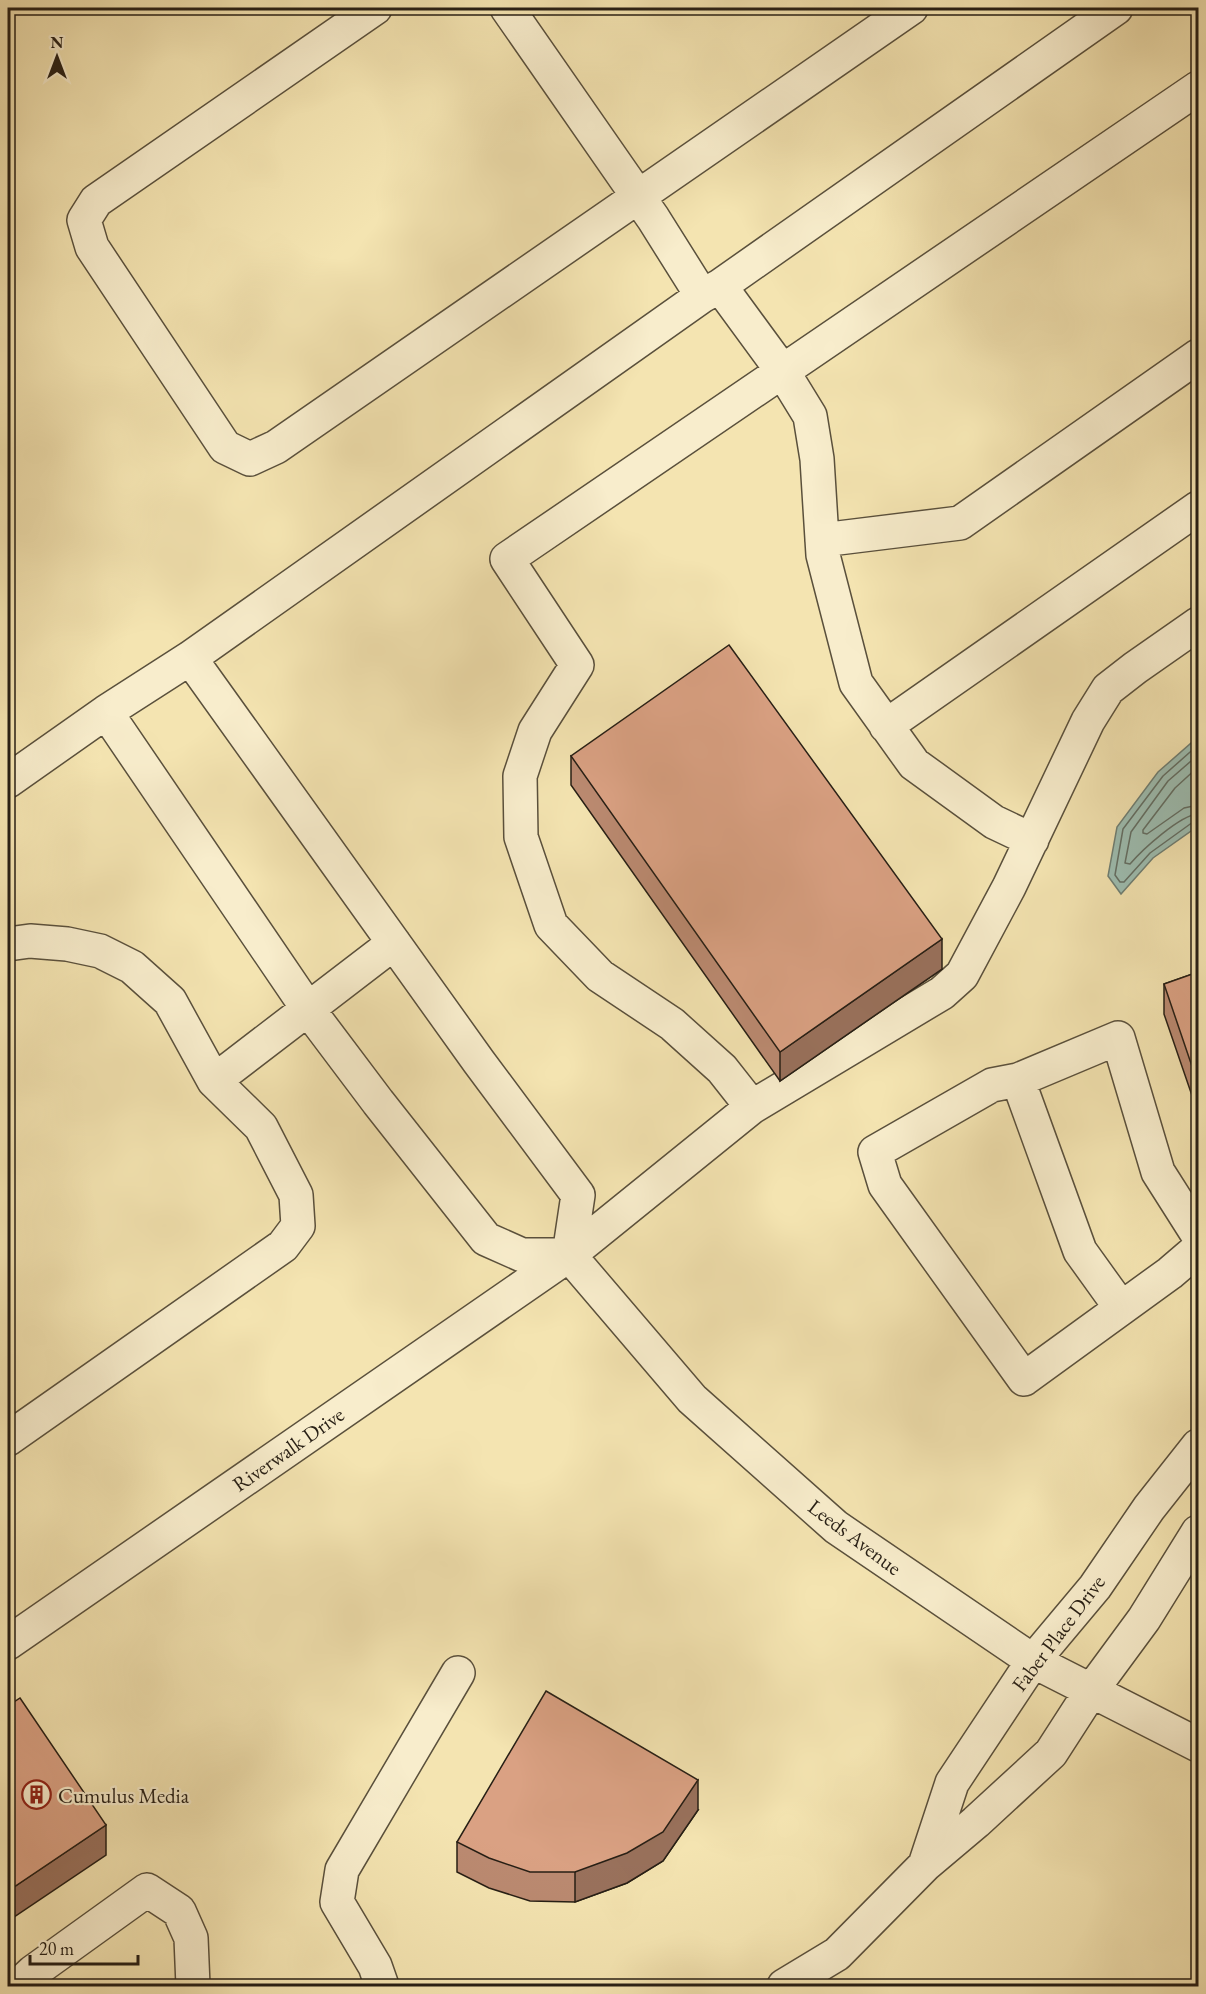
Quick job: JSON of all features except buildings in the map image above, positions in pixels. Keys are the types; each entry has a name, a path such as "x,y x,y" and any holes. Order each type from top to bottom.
{"street":[{"path":"375,8 96,201 84,220 92,247 225,447 250,459 276,447 911,8"},
{"path":"507,8 638,197 711,291 783,372 810,416 817,459 823,555 856,683 914,764 994,822 1032,840"},
{"path":"8,781 106,712 190,658 1116,8"},
{"path":"752,1107 722,1069 672,1023 600,976 551,925 521,837 520,776 535,731 577,665 507,559 1198,88"},
{"path":"822,540 960,523 1198,356"},
{"path":"886,726 1198,508"},
{"name":"Riverwalk Drive","path":"8,1643 568,1255 752,1107 942,993 962,975 1009,887 1088,721 1108,689 1198,624"},
{"path":"106,712 308,1009 486,1239 522,1255 568,1255 578,1195 190,658"},
{"path":"8,944 30,941 67,944 100,951 132,967 170,1001 214,1081 261,1127 296,1195 298,1226 283,1246 8,1439"},
{"path":"214,1081 394,943"},
{"path":"1198,1235 1158,1172 1118,1038 1018,1080 992,1085 875,1152 885,1185 1024,1379 1170,1273 1198,1250"},
{"path":"1018,1080 1080,1251 1121,1308"},
{"name":"Leeds Avenue","path":"568,1255 692,1399 836,1527 1033,1660 1198,1745"},
{"name":"Faber Place Drive","path":"925,1865 952,1783 1033,1660 1095,1587 1149,1508 1198,1446"},
{"name":"Faber Place Drive","path":"784,1986 837,1954 925,1865 976,1822 1051,1752 1091,1691 1144,1619 1198,1532"},
{"path":"382,1986 375,1966 337,1902 342,1870 458,1672"},
{"path":"18,1986 33,1972 147,1890 179,1911 191,1938 193,1986"}],"water":[{"path":"1198,737 1198,826 1153,858 1121,894 1108,876 1117,827 1158,772"}],"place":[{"name":"Cumulus Media","path":"37,1795"}]}
